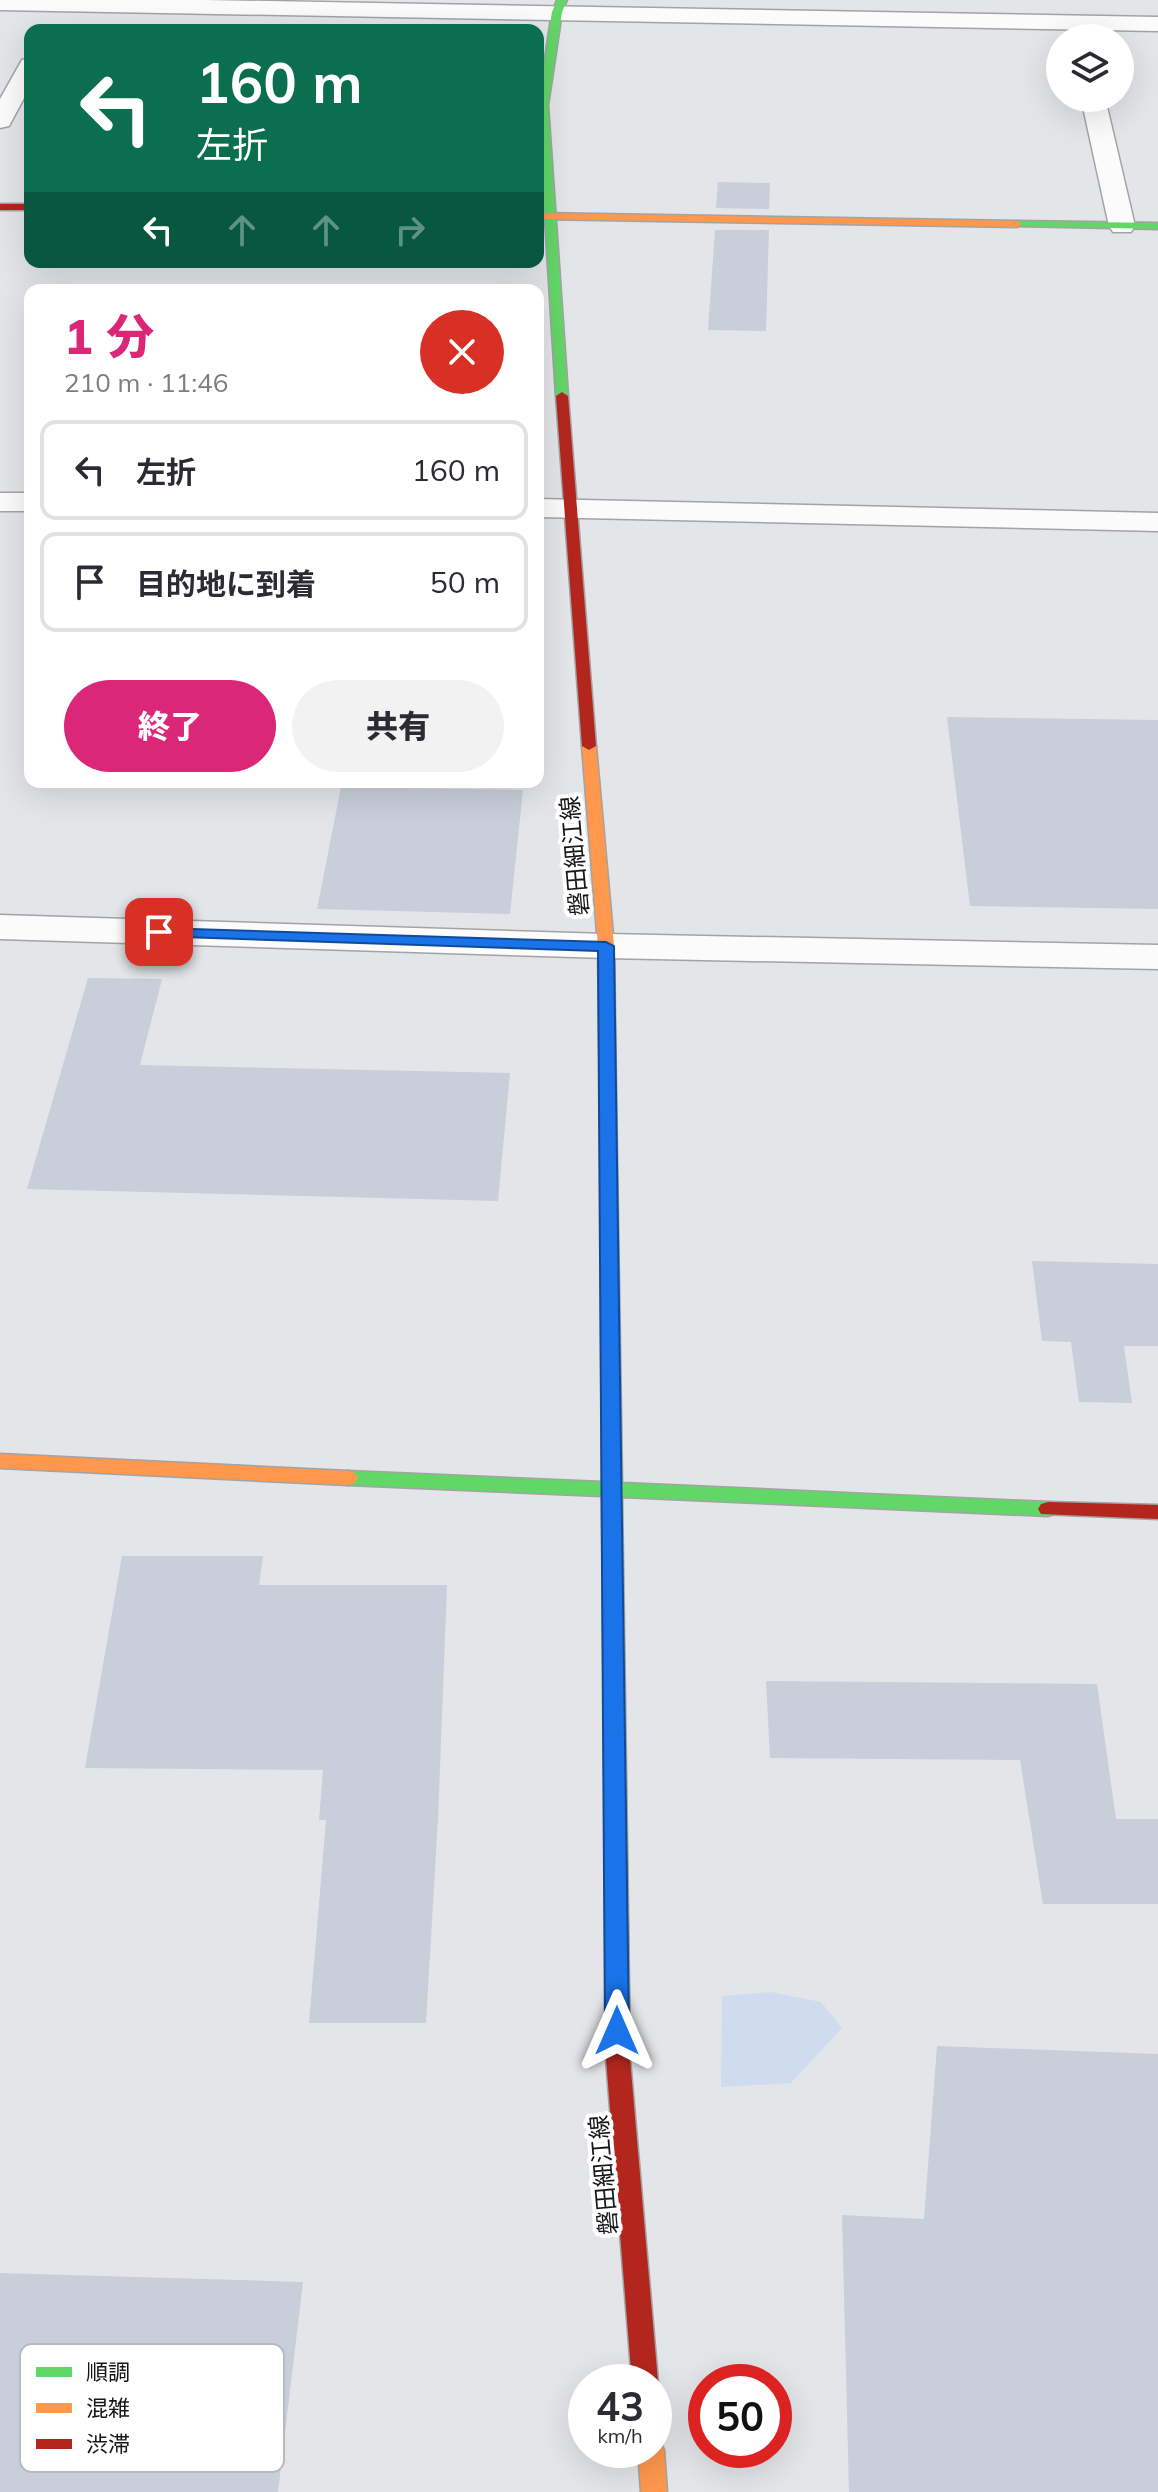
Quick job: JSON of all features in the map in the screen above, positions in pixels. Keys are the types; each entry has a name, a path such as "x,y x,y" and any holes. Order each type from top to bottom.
{"main road":[{"name":"磐田細江線","path":"544,99 559,6"},
{"name":"磐田細江線","path":"544,160 553,508 606,946 618,2059 643,2364"},
{"path":"0,207 24,207"},
{"path":"545,216 1158,226"},
{"path":"0,1461 614,1491 1158,1512"},
{"path":"652,2468 654,2492"}],"street":[{"path":"52,24 64,2"},
{"path":"0,3 559,6 1158,24"},
{"path":"0,121 24,76"},
{"path":"1096,112 1122,226"},
{"path":"0,502 24,502"},
{"path":"553,508 1158,522"},
{"path":"0,927 606,946 1158,957"}],"shaded area":[{"path":"771,1992 821,2002 842,2028 791,2083 721,2087 722,1996"}],"building":[{"path":"718,182 770,183 769,209 716,208"},
{"path":"715,230 769,230 766,331 708,330"},
{"path":"947,717 1158,720 1158,909 970,906"},
{"path":"341,788 523,790 510,914 317,909"},
{"path":"88,978 162,979 140,1065 510,1073 498,1201 27,1189"},
{"path":"1032,1261 1158,1264 1158,1346 1124,1346 1132,1403 1079,1402 1071,1342 1042,1341"},
{"path":"122,1556 263,1556 259,1585 447,1585 426,2023 309,2023 326,1820 319,1820 323,1770 85,1768"},
{"path":"766,1681 1097,1684 1116,1819 1158,1819 1158,1904 1043,1904 1020,1760 770,1758"},
{"path":"937,2046 1158,2054 1158,2492 849,2492 842,2215 924,2219"},
{"path":"0,2273 303,2282 284,2442 284,2344 20,2344 20,2472 280,2472 278,2492 0,2492"}],"traffic: fast":[{"path":"544,98 557,12 562,0"},
{"path":"544,120 562,396"},
{"path":"1017,224 1158,226"},
{"path":"608,1094 616,1844"},
{"path":"348,1478 1048,1509"}],"traffic: slow":[{"path":"544,216 1017,224"},
{"path":"589,746 606,946 608,1094"},
{"path":"0,1461 348,1478"},
{"path":"652,2468 654,2492"}],"traffic: jam":[{"path":"0,207 24,207"},
{"path":"562,396 589,746"},
{"path":"1048,1509 1158,1512"},
{"path":"616,1844 618,2059 643,2364"}],"route":[{"path":"159,932 606,946 614,1491 617,2031"}]}
